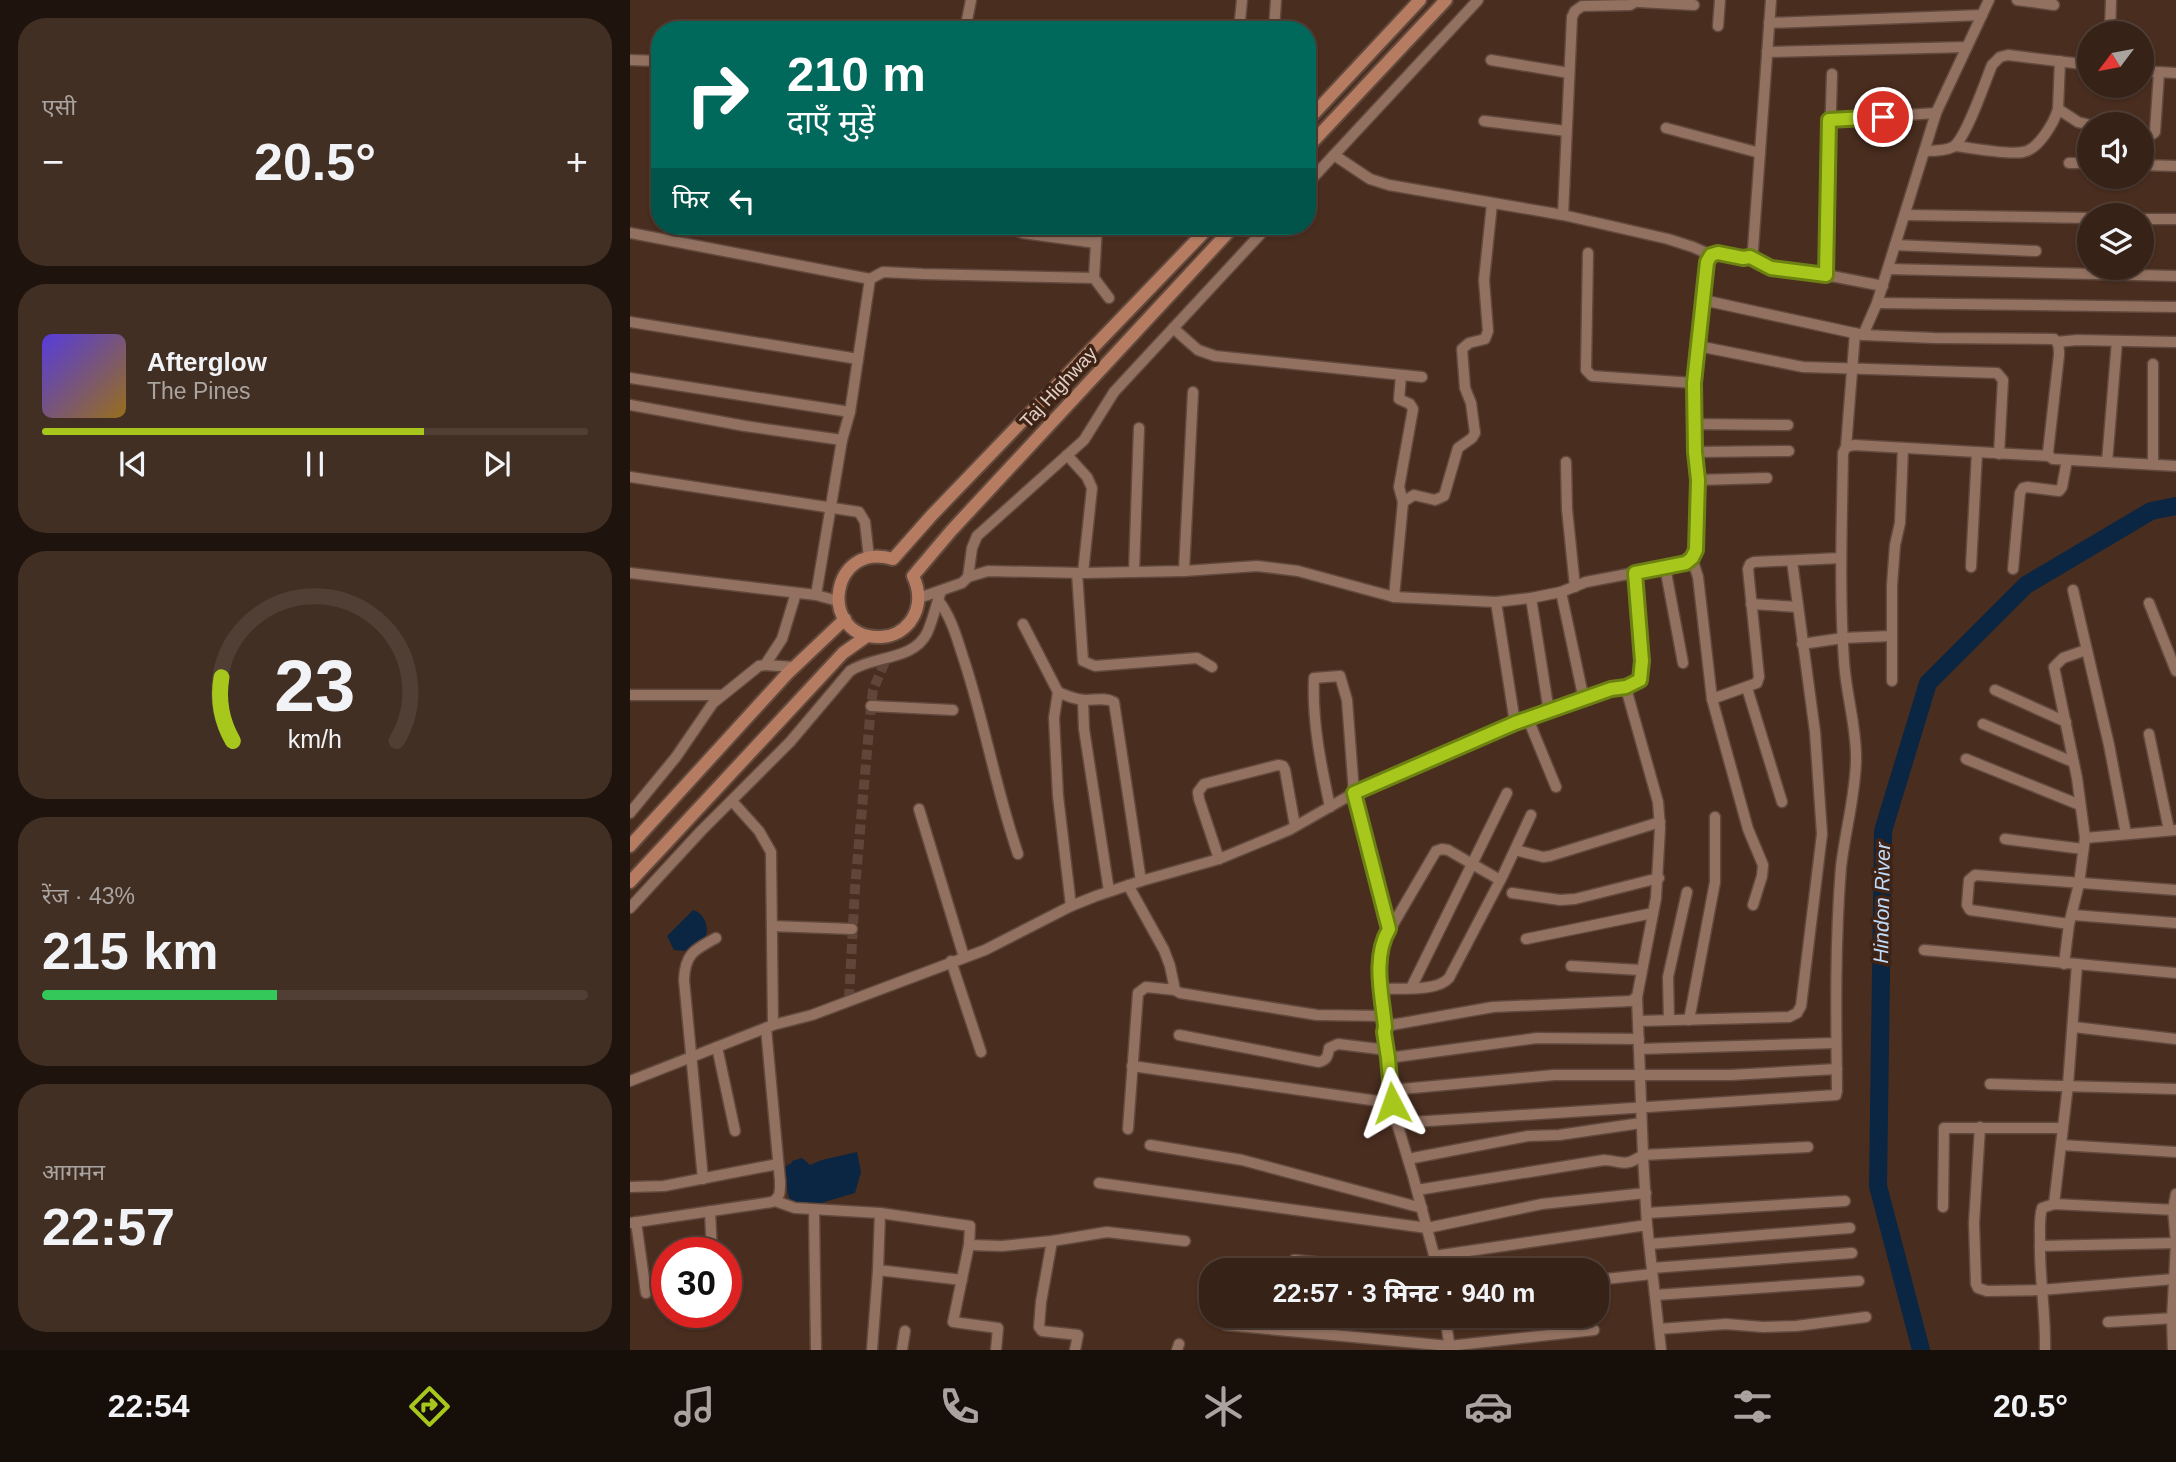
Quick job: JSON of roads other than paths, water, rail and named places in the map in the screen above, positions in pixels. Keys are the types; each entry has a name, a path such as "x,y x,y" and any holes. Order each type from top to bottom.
{"main road":[{"path":"1316,111 1420,0"},
{"path":"1316,138 1446,0"},
{"path":"919,598 916,612 902,630 889,636 867,636 854,629 845,619 838,601 839,587 845,574 856,563 869,558 881,556 893,559 1202,235"},
{"name":"Taj Highway","path":"919,598 913,576 960,521 1226,235"},
{"path":"630,846 794,667 845,619"},
{"path":"630,882 843,653 867,636"}],"street":[{"path":"967,21 971,0"},
{"path":"1240,21 1242,0"},
{"path":"1275,21 1276,0"},
{"path":"1316,174 1478,0"},
{"path":"1718,26 1720,0"},
{"path":"1750,257 1753,249 1771,0"},
{"path":"1397,1123 1836,1095 1838,926 1841,878 1856,763 1845,674 1840,558 1843,453 1846,447 1852,368 1859,334 1877,303 1936,113 1989,0"},
{"path":"2017,0 2054,5"},
{"path":"2110,21 2111,0"},
{"path":"1563,215 1572,17 1575,5 1578,8 1590,5 1630,5 1639,1 1694,5"},
{"path":"1769,23 1982,15"},
{"path":"1767,52 1967,47"},
{"path":"1955,146 1964,134 1992,65 2000,57 2008,55 2077,63"},
{"path":"630,60 651,61"},
{"path":"1491,60 1569,73"},
{"path":"1925,151 1944,150 1955,146 2016,153 2030,150 2058,109 2060,61"},
{"path":"2154,72 2176,74"},
{"path":"2154,133 2159,73"},
{"path":"1826,275 1832,74"},
{"path":"2058,109 2077,121"},
{"path":"1829,120 1936,113"},
{"path":"1484,121 1566,131"},
{"path":"1665,128 1760,153"},
{"path":"1334,155 1370,179 1492,204 1563,215 1668,239 1711,255 1718,253 1750,257 1771,268 1882,286"},
{"path":"2069,163 2077,163"},
{"path":"2154,165 2176,166"},
{"path":"1403,502 1414,495 1435,500 1444,496 1458,448 1475,433 1471,403 1465,388 1462,349 1469,343 1485,339 1488,331 1484,280 1492,204"},
{"path":"1905,215 2077,218"},
{"path":"2154,219 2176,219"},
{"path":"630,233 870,279 883,272 1094,278"},
{"path":"1038,235 1096,243"},
{"path":"1096,235 1094,278 1109,298"},
{"path":"968,577 972,548 977,536 1084,440 1114,392 1260,235"},
{"path":"1895,245 2036,251"},
{"path":"1588,253 1587,373 1592,376 1694,383"},
{"path":"919,598 939,596 968,577 988,571 1184,571 1235,566 1281,567 1394,597 1496,602 1531,598 1560,592 1586,582 1686,563 1696,550 1698,480 1694,383 1707,262 1711,255"},
{"path":"1888,269 2176,276"},
{"path":"816,595 842,440 850,412 870,279"},
{"path":"1703,300 1859,334 2054,339 2057,342 2176,342"},
{"path":"1877,303 2176,307"},
{"path":"630,322 858,359"},
{"path":"1173,328 1198,350 1215,356 1422,377"},
{"path":"2107,462 2117,341"},
{"path":"2049,456 2059,355 2057,342"},
{"path":"1698,346 1803,367 1997,373 2003,380 1999,454"},
{"path":"2153,364 2153,464"},
{"path":"1394,597 1403,502 1399,487 1413,409 1398,396 1401,376"},
{"path":"630,378 850,412"},
{"path":"1184,571 1193,392"},
{"path":"630,405 842,440"},
{"path":"1695,424 1788,425"},
{"path":"1134,572 1139,428"},
{"path":"1846,447 1854,445 2049,456 2053,459 2176,466"},
{"path":"1892,681 1892,585 1895,545 1900,523 1903,448"},
{"path":"1695,452 1789,451"},
{"path":"1971,566 1978,452"},
{"path":"1067,455 1087,477 1092,488 1080,573 1083,661 1094,666 1197,658 1212,667"},
{"path":"2013,569 2020,493 2027,487 2059,491 2067,460"},
{"path":"1566,463 1574,587"},
{"path":"630,477 859,512 865,522 869,558"},
{"path":"1698,480 1767,478"},
{"path":"1692,558 1698,577 1712,699 1748,829 1763,865 1753,905"},
{"path":"1712,699 1747,688 1757,683 1759,677 1749,564 1840,558"},
{"path":"1639,1021 1789,1017 1797,1013 1801,1006 1822,834 1815,732 1792,561"},
{"path":"1665,567 1683,663"},
{"path":"630,573 816,595 838,601"},
{"path":"630,1081 769,1026 812,1014 985,950 1071,906 1109,891 1219,859 1295,827 1354,793 1515,723 1640,680 1642,674 1635,573"},
{"path":"2073,590 2109,745 2126,834"},
{"path":"1560,592 1584,700"},
{"path":"765,665 782,639 796,593"},
{"path":"630,908 701,831 790,742 850,671 859,665 905,653 921,642 928,632 939,596"},
{"path":"939,596 951,620 972,684 1004,814 1018,854"},
{"path":"1531,598 1549,712"},
{"path":"1496,602 1515,723"},
{"path":"2149,603 2176,671"},
{"path":"1751,604 1798,607"},
{"path":"1023,624 1058,692 1054,718 1057,769 1071,906"},
{"path":"1802,644 1843,638 1891,636"},
{"path":"2064,964 2084,844 2073,762 2054,667 2063,658 2086,650"},
{"path":"630,813 676,757 704,714 721,695 759,666 794,667"},
{"path":"1330,807 1318,747 1313,700 1314,678 1340,676 1347,700 1354,793 1389,929"},
{"path":"1626,687 1658,802 1660,822 1658,878 1637,997 1647,1225 1661,1350"},
{"path":"1747,688 1782,802"},
{"path":"1995,690 2066,722"},
{"path":"1058,692 1083,700 1111,699 1115,705 1141,881"},
{"path":"630,695 721,695"},
{"path":"1083,700 1084,729 1109,891"},
{"path":"871,706 954,710"},
{"path":"1528,719 1556,787"},
{"path":"1983,724 2073,762"},
{"path":"2005,839 2084,844 2126,834 2172,830 2149,734"},
{"path":"1966,759 2080,805"},
{"path":"1219,859 1199,799 1200,787 1278,765 1283,766 1295,827"},
{"path":"1411,988 1507,793"},
{"path":"732,800 760,831 771,852 769,1026 780,1191 775,1201"},
{"path":"919,809 964,957"},
{"path":"1382,989 1444,984 1500,880 1531,815"},
{"path":"1689,1020 1715,882 1715,817"},
{"path":"1514,850 1543,857 1550,856 1660,822"},
{"path":"1500,880 1448,850 1436,851 1389,929 1378,958 1392,1103 1434,1256 1647,1225"},
{"path":"2176,890 1975,874 1969,880 1967,905 1970,910 2071,919 2176,923"},
{"path":"1512,893 1560,900 1575,899 1658,878"},
{"path":"1128,885 1164,950 1175,990"},
{"path":"1669,1020 1668,977 1687,892"},
{"path":"1526,939 1653,913"},
{"path":"772,926 852,929"},
{"path":"703,1179 684,980 685,965 693,951 716,938"},
{"path":"1924,950 2176,973"},
{"path":"951,961 981,1052"},
{"path":"2054,1204 2074,1027 2077,964"},
{"path":"1571,966 1641,970"},
{"path":"1128,1129 1138,993 1146,987 1317,1015 1384,1016"},
{"path":"1385,1027 1493,1007 1631,1001 1637,997"},
{"path":"2074,1027 2176,1039"},
{"path":"1179,1035 1319,1062 1328,1057 1329,1048 1338,1044 1388,1054 1536,1038 1639,1044 1835,1043"},
{"path":"717,1047 735,1131"},
{"path":"1132,1066 1392,1103"},
{"path":"1391,1090 1554,1075 1731,1075 1837,1069"},
{"path":"1990,1084 2176,1089"},
{"path":"1408,1159 1528,1136 1559,1135 1641,1123"},
{"path":"1980,1127 1974,1223 1978,1288 1987,1292 2041,1290 2174,1279"},
{"path":"1943,1207 1943,1129 2062,1128"},
{"path":"1150,1145 1242,1160 1422,1208"},
{"path":"2061,1145 2176,1152"},
{"path":"1417,1190 1604,1160 1630,1163 1643,1156 1808,1147"},
{"path":"630,1187 664,1186 778,1164"},
{"path":"1099,1183 1427,1228 1542,1204 1646,1194"},
{"path":"2173,1350 2176,1194"},
{"path":"646,1293 633,1223 775,1201 789,1208 880,1213 970,1226 969,1245 953,1322 998,1328 996,1350"},
{"path":"1647,1213 1844,1201"},
{"path":"2045,1350 2040,1246 2042,1208 2054,1204 2174,1210"},
{"path":"814,1210 816,1350"},
{"path":"710,1211 711,1237"},
{"path":"872,1350 880,1213"},
{"path":"1650,1244 1850,1228"},
{"path":"969,1245 1002,1246 1107,1232 1185,1241"},
{"path":"1052,1241 1039,1327 1042,1331 1078,1335 1075,1350"},
{"path":"2040,1246 2176,1243"},
{"path":"1609,1278 1652,1271 1852,1253"},
{"path":"878,1270 962,1280"},
{"path":"1655,1295 1859,1281"},
{"path":"1659,1329 1726,1324 1796,1326 1866,1317"},
{"path":"2108,1322 2174,1319"},
{"path":"1255,1328 1450,1348 1594,1330"},
{"path":"1447,1328 1450,1348"},
{"path":"902,1350 905,1331"}],"water":[{"path":"693,910 705,920 706,936 685,951 674,950 667,936"},
{"path":"857,1152 861,1172 855,1193 821,1203 817,1208 792,1204 785,1168 792,1161 802,1158 810,1165"}],"waterway":[{"name":"Hindon River","path":"1921,1350 1878,1186 1883,831 1928,683 2026,585 2151,511 2176,506"}],"tunnel":[{"path":"849,999 855,888 871,706 873,690 887,657"}]}
